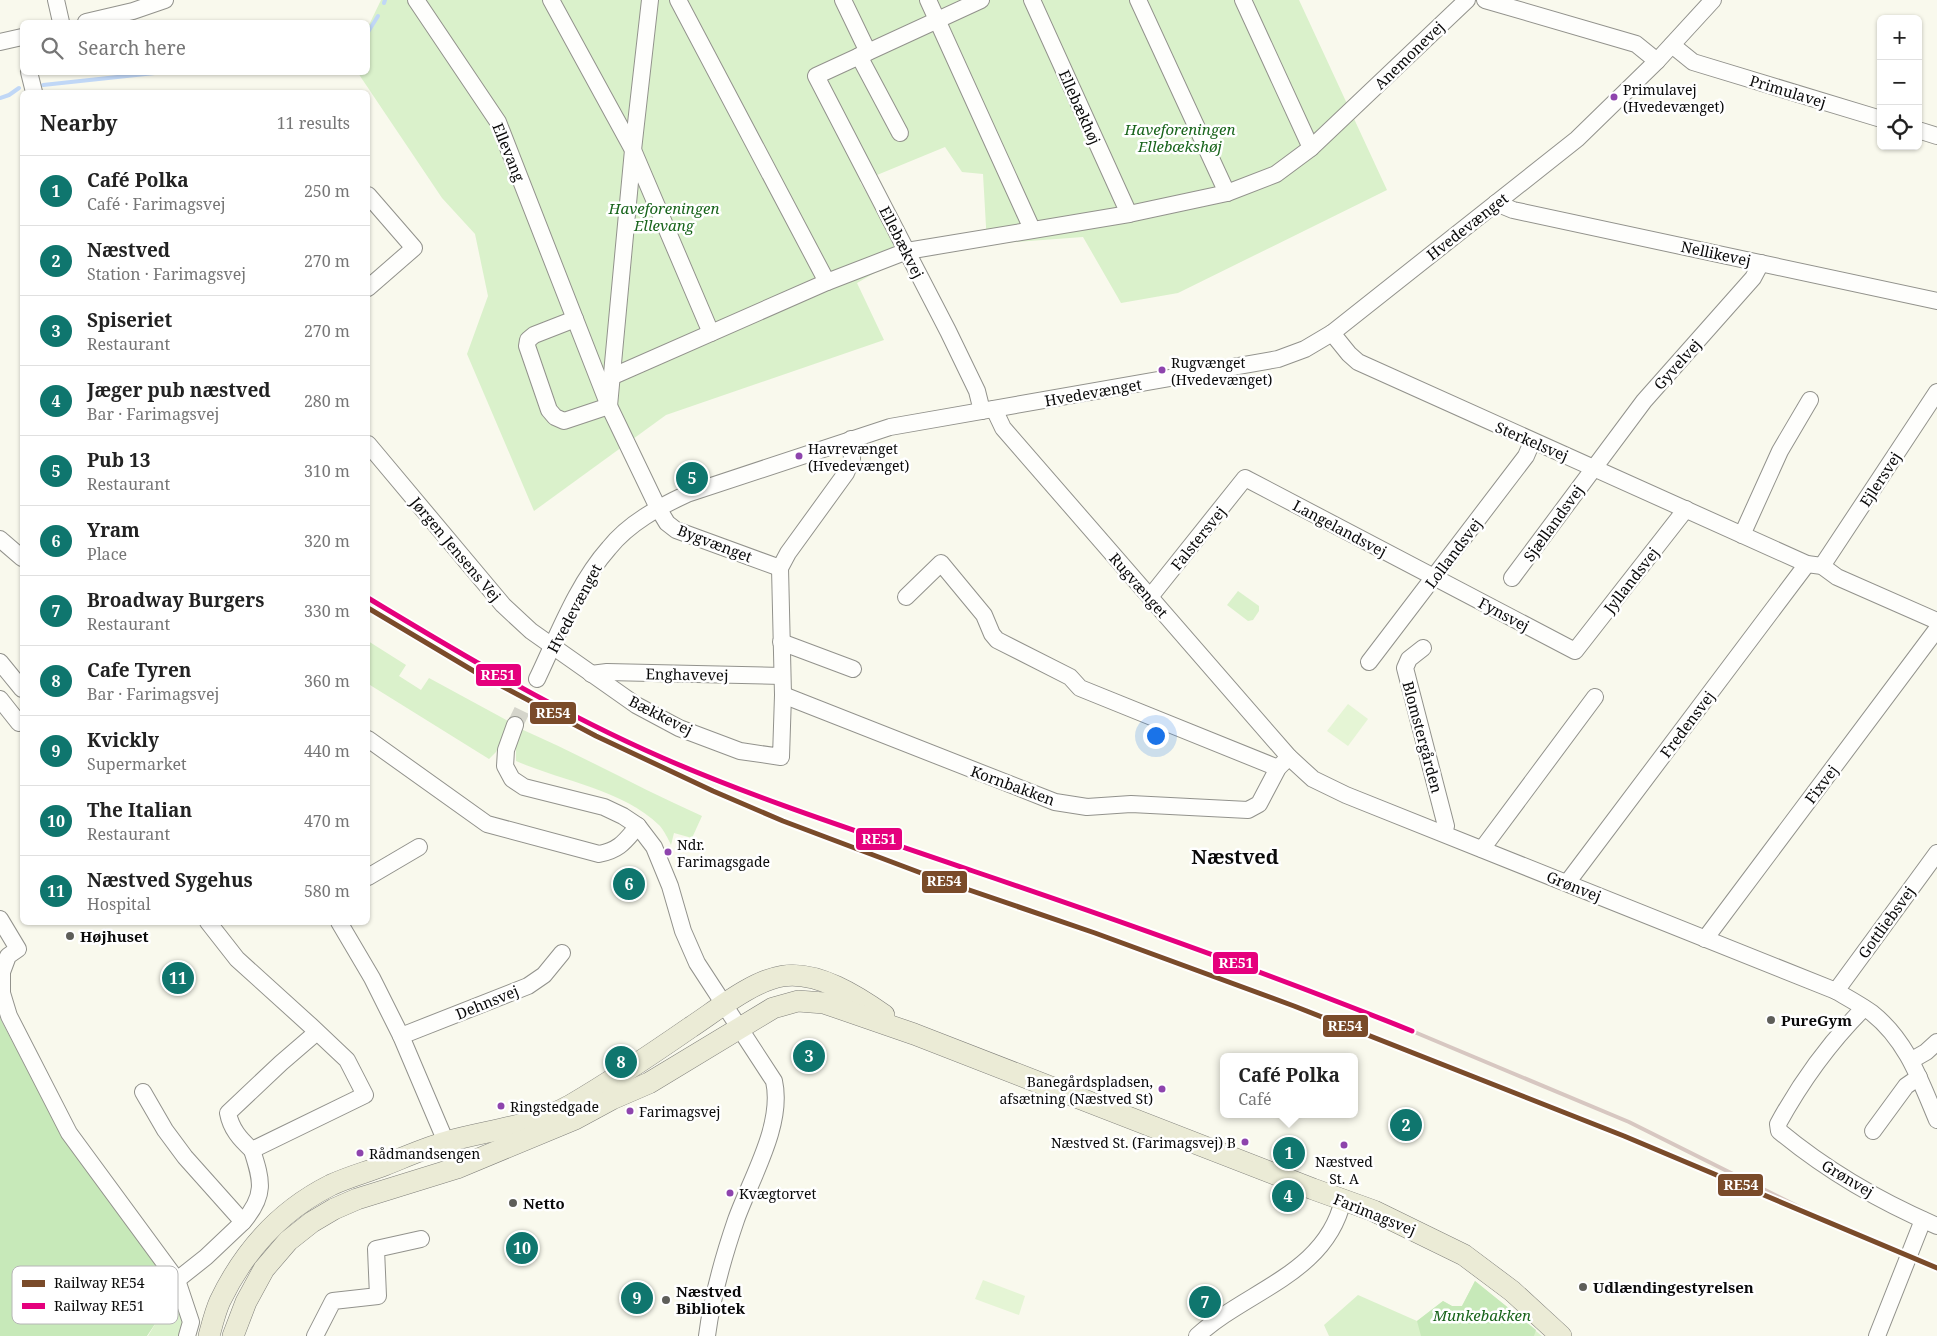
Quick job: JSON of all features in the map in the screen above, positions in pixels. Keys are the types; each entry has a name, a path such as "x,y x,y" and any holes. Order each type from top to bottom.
{"main road":[{"name":"Farimagsvej","path":"208,1336 219,1303 240,1263 267,1231 299,1205 332,1185 445,1142 529,1123 568,1106 611,1082 724,1005 764,981 784,976 806,976 827,983 860,1000 914,1034"},
{"path":"739,1029 746,1011 753,1004 781,990 809,990 839,998 860,1000"},
{"name":"Farimagsvej","path":"233,1336 246,1302 264,1269 288,1241 312,1222 334,1209 357,1199 457,1168 575,1119 612,1099 649,1083 773,1008 798,1000 824,1003 914,1034 1374,1211 1464,1255 1512,1291 1561,1336"},
{"path":"612,1099 624,1088 712,1033 722,1019 724,1005"}],"street":[{"path":"56,0 61,20"},
{"path":"95,20 133,11 165,0"},
{"name":"Ellevang","path":"416,0 498,122 609,406 658,508"},
{"path":"552,0 633,150 712,333"},
{"path":"575,319 534,335 528,340 527,346 549,410 555,417 564,421 609,406 633,150 650,0"},
{"path":"678,0 828,282"},
{"path":"843,0 864,54 900,133"},
{"path":"928,0 1032,229"},
{"path":"864,54 981,0"},
{"name":"Ellebækhøj","path":"1032,0 1128,214"},
{"path":"1138,0 1226,193"},
{"path":"612,377 828,282 907,251 1128,214 1226,193 1276,174 1311,148 1243,0"},
{"name":"Anemonevej","path":"1311,148 1467,0"},
{"path":"1485,0 1636,44 1657,61"},
{"name":"Hvedevænget","path":"537,679 588,574 610,546 658,508 687,494 890,427 1278,359 1305,349 1332,332 1577,139 1657,61 1713,0"},
{"path":"0,42 20,38"},
{"name":"Primulavej","path":"1672,45 1693,62 1877,118"},
{"name":"Ellebækvej","path":"864,54 816,76 988,410"},
{"path":"30,75 34,90"},
{"path":"1922,131 1937,136"},
{"path":"370,197 414,248 370,286"},
{"name":"Nellikevej","path":"1496,203 1513,210 1937,301"},
{"name":"Gyvelvej","path":"1594,467 1644,401 1753,278 1761,262"},
{"name":"Sterkelsvej","path":"1332,332 1348,354 1358,362 1532,442 1594,467 1937,621"},
{"name":"Ejlersvej","path":"1815,565 1937,392"},
{"path":"1742,535 1780,450 1810,400"},
{"name":"Rugvænget","path":"988,410 1150,597 1284,762"},
{"path":"783,696 780,568 788,553 846,473 852,459 851,439"},
{"name":"Lollandsvej","path":"1369,662 1526,456 1532,442"},
{"name":"Jørgen Jensens Vej","path":"370,446 503,605 531,631 552,647"},
{"name":"Sjællandsvej","path":"1512,578 1594,467"},
{"name":"Falstersvej","path":"1150,597 1245,478"},
{"name":"Langelandsvej","path":"1245,478 1434,577"},
{"name":"Bygvænget","path":"658,508 667,523 676,530 780,568"},
{"name":"Jyllandsvej","path":"1575,651 1686,509"},
{"path":"0,539 20,556"},
{"path":"906,597 941,563 984,615 992,634 997,640 1070,677 1080,688 1284,762"},
{"name":"Fredensvej","path":"1567,883 1815,565"},
{"name":"Fynsvej","path":"1434,577 1575,651"},
{"name":"Fixvej","path":"1705,939 1937,629"},
{"path":"782,642 853,669"},
{"name":"Bækkevej","path":"552,647 636,705 679,728 740,751 781,757 783,696"},
{"name":"Blomstergården","path":"1423,648 1409,659 1405,668 1446,826 1442,833"},
{"path":"0,662 20,687"},
{"name":"Enghavevej","path":"591,674 607,672 782,676"},
{"name":"Kornbakken","path":"783,696 1055,802 1087,807 1131,804 1248,810 1259,804 1284,762"},
{"path":"1482,849 1595,697"},
{"path":"0,699 19,723 20,722"},
{"path":"515,725 506,750 506,766 512,779 524,787 604,807 623,816 638,826 654,847 670,886 683,931 697,963 774,1081 775,1109 769,1137 731,1235 714,1294 707,1336"},
{"path":"370,740 487,824 599,854 611,852 619,847 638,826"},
{"name":"Grønvej","path":"1284,762 1346,795 1836,991 1864,1008 1886,1026 1900,1042 1912,1060 1937,1120"},
{"path":"370,876 419,847"},
{"name":"Gottliebsvej","path":"1836,991 1937,853"},
{"path":"0,919 18,948 8,956 2,972 2,993 9,1016 70,1133 167,1266"},
{"path":"210,925 237,959 347,1060 365,1095 252,1150"},
{"path":"341,925 372,978 401,1036 457,1168"},
{"name":"Dehnsvej","path":"401,1036 528,986 544,975 562,953"},
{"name":"Grønvej","path":"1864,1008 1821,1057 1778,1124 1779,1131 1855,1184 1927,1225"},
{"path":"178,1279 206,1257 243,1222 256,1204 261,1190 260,1177 252,1150 237,1136 229,1122 228,1112 317,1032"},
{"path":"1912,1060 1926,1052 1937,1042"},
{"path":"1873,1131 1906,1086 1919,1077"},
{"path":"143,1092 185,1157 243,1222"},
{"path":"1197,1336 1209,1325 1286,1277 1318,1249 1331,1232 1343,1200"},
{"path":"1877,1336 1901,1278 1927,1225"},
{"path":"315,1336 333,1301 378,1296 376,1249 421,1239"},
{"path":"178,1283 191,1322 187,1336"}],"green space":[{"path":"381,0 1299,0 1387,190 1178,293 1121,303 1083,237 987,244 983,174 962,172 945,147 860,182 904,256 857,283 884,340 666,415 534,511 467,354 488,296 475,234 442,198 359,75 370,75 370,23"},
{"path":"1238,591 1259,606 1259,611 1253,620 1248,621 1227,605"},
{"path":"370,642 406,665 399,676 421,690 429,678 510,722 496,752 489,759 370,685"},
{"path":"1348,704 1368,719 1348,746 1327,731"},
{"path":"521,729 702,816 692,838 674,833 671,845 659,825 628,803 591,787 516,761 516,747"},
{"path":"0,1018 64,1140 157,1266 12,1266 12,1324 155,1324 147,1336 0,1336"},
{"path":"983,1280 1025,1296 1019,1315 975,1299"},
{"name":"Munkebakken","path":"1475,1281 1542,1336 1329,1336 1324,1325 1358,1295 1417,1321 1443,1301 1452,1306 1462,1306"},
{"path":"1475,1281 1536,1330 1534,1336 1421,1336 1417,1321 1443,1301 1452,1306 1462,1306"},
{"path":"178,1298 184,1310 182,1336 148,1336 155,1324 178,1324"}],"waterway":[{"path":"370,29 378,16"},
{"path":"43,85 136,75"},
{"path":"0,98 9,95 19,88"}],"tunnel":[{"path":"515,725 537,679"}],"railway":[{"path":"1412,1031 1629,1122 1835,1225"}],"rail line":[{"name":"RE51","path":"370,599 550,703 625,741 701,774 817,818 1194,948 1412,1031"},
{"name":"RE54","path":"370,609 477,673 596,736 713,791 783,821 937,879 1095,933 1294,1006 1624,1136 1937,1268"}],"place":[{"name":"Primulavej (Hvedevænget)","path":"1614,97"},
{"name":"Rugvænget (Hvedevænget)","path":"1162,370"},
{"name":"Havrevænget (Hvedevænget)","path":"799,456"},
{"name":"Pub 13","path":"692,478"},
{"name":"Ndr. Farimagsgade","path":"668,852"},
{"name":"Yram","path":"629,884"},
{"name":"Højhuset","path":"70,936"},
{"name":"Næstved Sygehus","path":"178,978"},
{"name":"PureGym","path":"1771,1020"},
{"name":"Spiseriet","path":"809,1056"},
{"name":"Cafe Tyren","path":"621,1062"},
{"name":"Banegårdspladsen, afsætning (Næstved St)","path":"1162,1089"},
{"name":"Ringstedgade","path":"501,1106"},
{"name":"Farimagsvej","path":"630,1111"},
{"name":"Næstved","path":"1406,1125"},
{"name":"Næstved St. (Farimagsvej) B","path":"1245,1142"},
{"name":"Næstved St. A","path":"1344,1145"},
{"name":"Rådmandsengen","path":"360,1153"},
{"name":"Café Polka","path":"1289,1153"},
{"name":"Kvægtorvet","path":"730,1193"},
{"name":"Jæger pub næstved","path":"1288,1196"},
{"name":"Netto","path":"513,1203"},
{"name":"The Italian","path":"522,1248"},
{"name":"Udlændingestyrelsen","path":"1583,1287"},
{"name":"Kvickly","path":"637,1298"},
{"name":"Næstved Bibliotek","path":"666,1300"},
{"name":"Broadway Burgers","path":"1205,1302"}],"district":[{"name":"Næstved","path":"1235,856"}],"park label":[{"name":"Haveforeningen Ellebækshøj","path":"1180,138"},
{"name":"Haveforeningen Ellevang","path":"664,216"}]}
